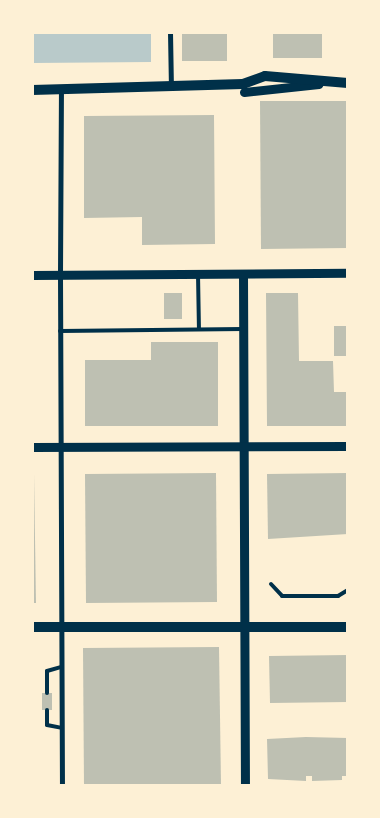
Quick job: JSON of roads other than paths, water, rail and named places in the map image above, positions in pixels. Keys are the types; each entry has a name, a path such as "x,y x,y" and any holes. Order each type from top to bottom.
{"main road":[{"path":"32,90 243,88 265,76 318,84 348,83"},
{"path":"32,627 348,627"}],"street":[{"path":"170,32 171,88"},
{"path":"61,90 60,447 62,786"},
{"path":"32,274 348,273"},
{"path":"243,274 245,786"},
{"path":"32,447 243,448 348,446"}],"lane":[{"path":"198,274 199,329"},
{"path":"60,331 243,328"},
{"path":"271,584 282,596 338,596 348,590"},
{"path":"47,693 47,670 61,667"},
{"path":"47,710 47,725 62,728"}]}
